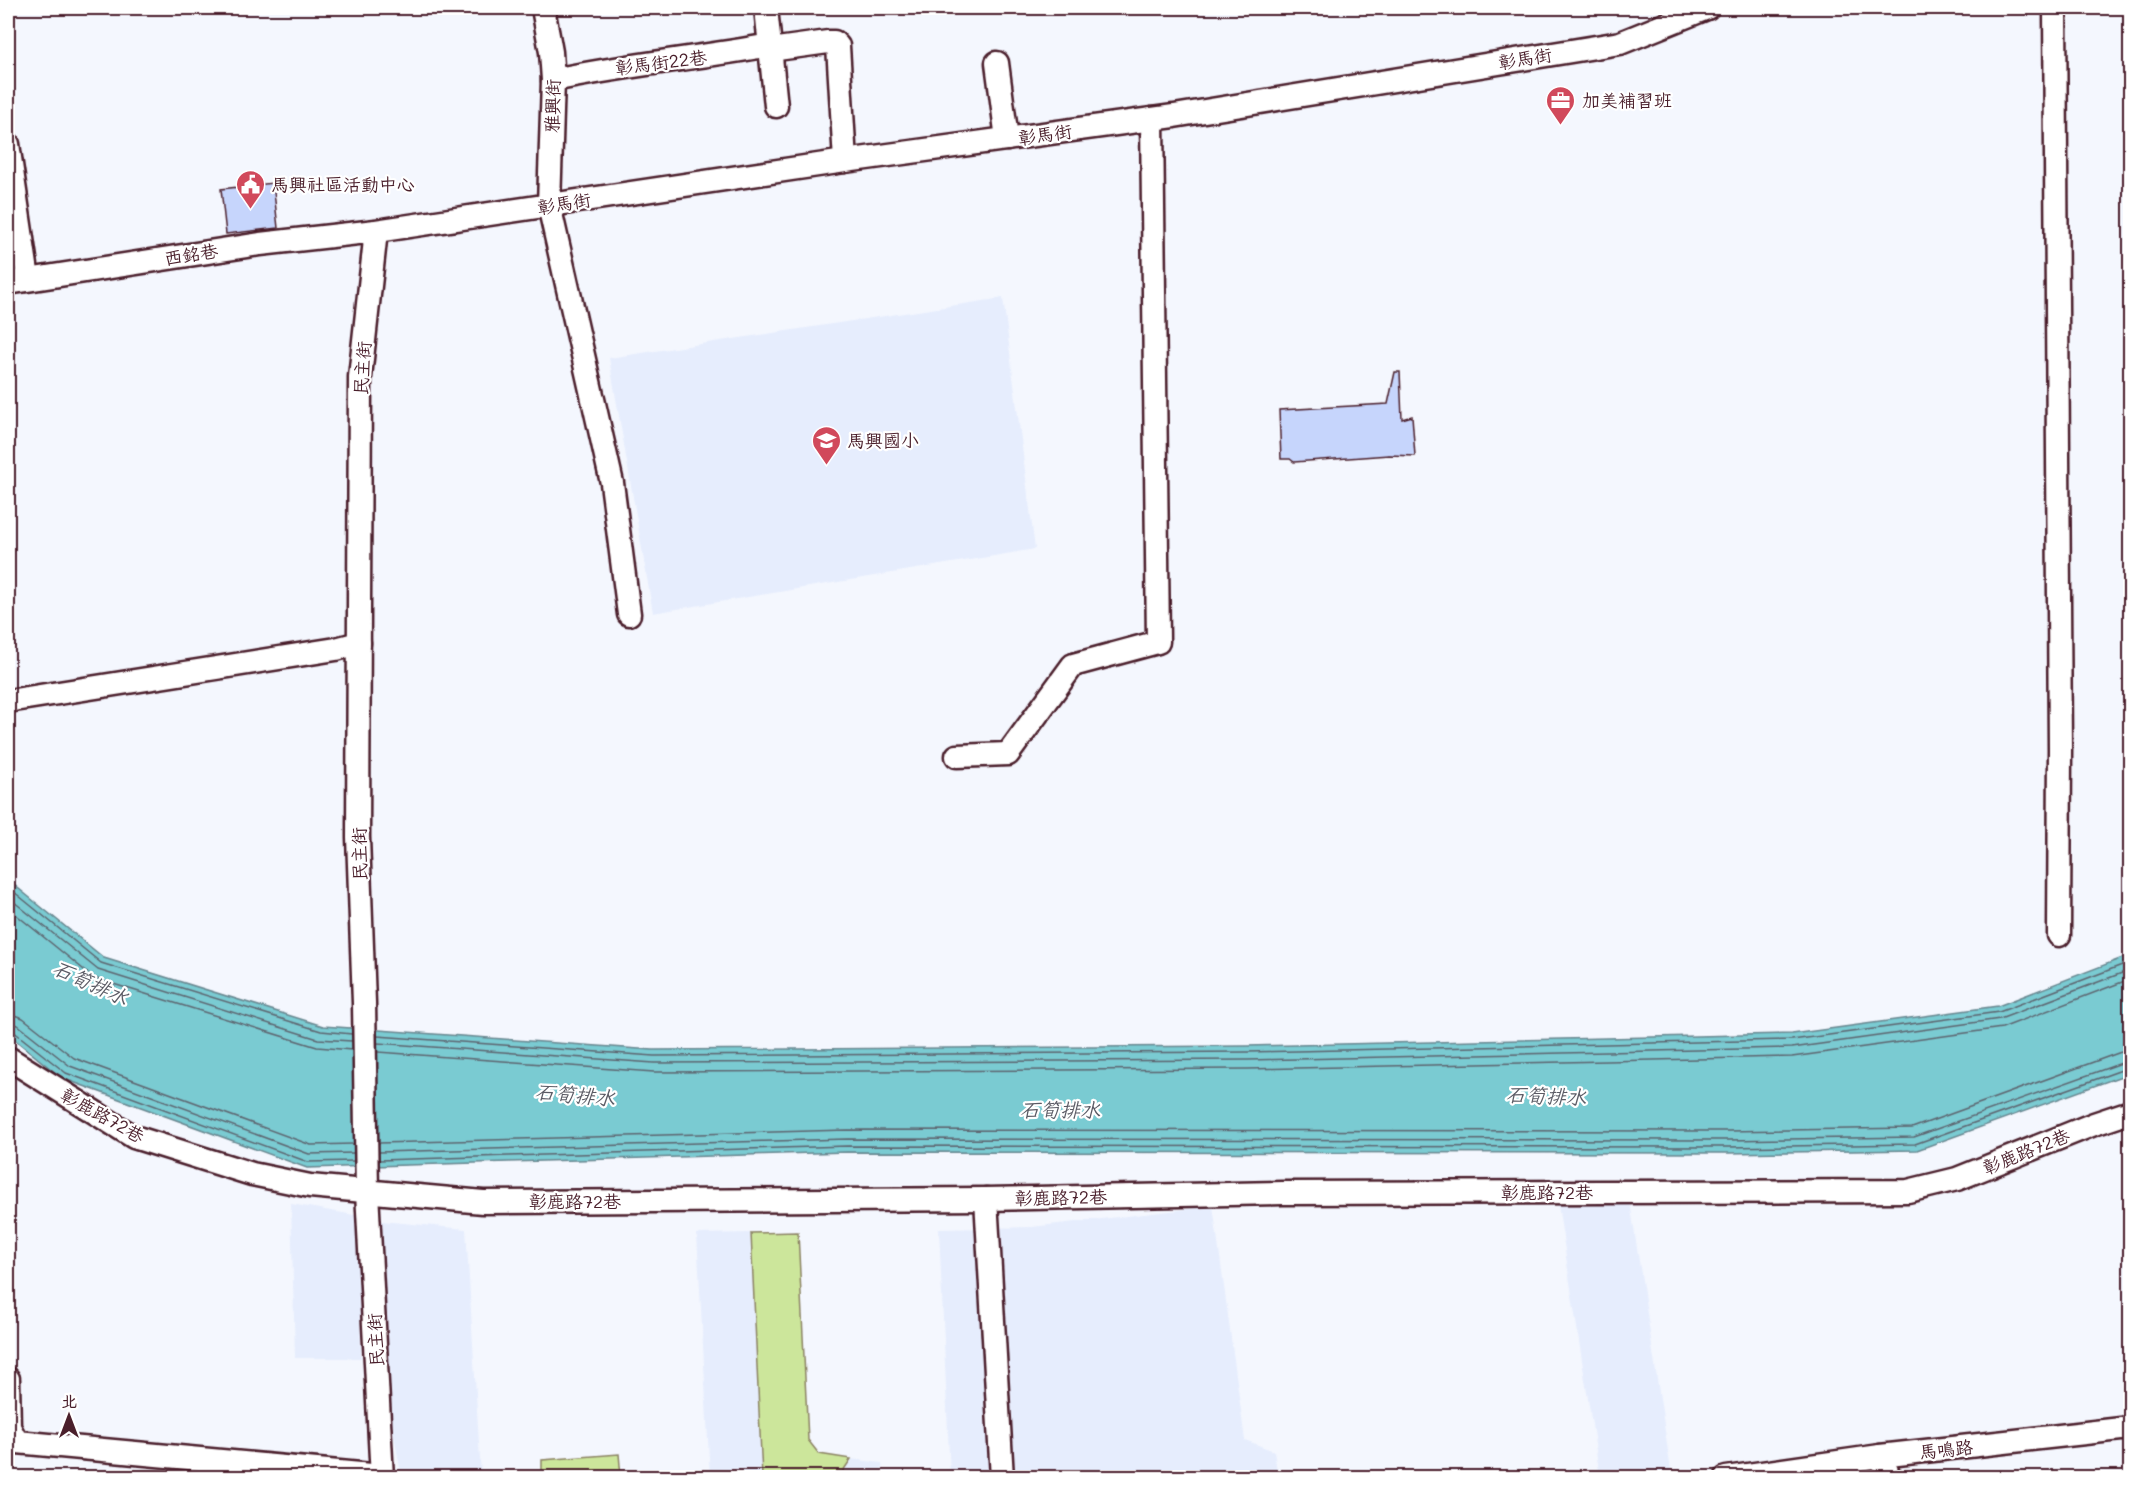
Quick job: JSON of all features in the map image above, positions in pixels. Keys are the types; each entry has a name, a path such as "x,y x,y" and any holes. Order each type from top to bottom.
{"street":[{"name":"雅興街","path":"543,8 551,52 553,80 549,206 612,483 629,614"},
{"path":"766,8 776,106"},
{"name":"彰馬街","path":"376,231 845,161 1152,119 1620,43 1707,8"},
{"path":"2055,8 2060,737 2059,935"},
{"name":"彰馬街22巷","path":"553,80 608,69 834,42 838,46 845,161"},
{"path":"996,63 1007,139"},
{"path":"957,756 1008,754 1073,665 1158,642 1152,119"},
{"path":"8,144 18,281"},
{"name":"西銘巷","path":"18,281 260,244 376,231"},
{"name":"民主街","path":"376,231 360,376 358,837 367,1192 382,1477"},
{"path":"8,701 336,649 359,643"},
{"name":"彰鹿路72巷","path":"8,1058 134,1137 252,1174 310,1186 483,1202 986,1199 1283,1193 1908,1191 1957,1179 2094,1124 2130,1113"},
{"path":"986,1199 1002,1478"},
{"path":"8,1379 9,1427 17,1442 382,1477"},
{"name":"馬鳴路","path":"1726,1478 1880,1456 2130,1428"},
{"path":"1880,1456 1890,1478"}],"shaded area":[{"name":"馬興國小","path":"1003,298 1035,549 653,613 609,358"},
{"path":"1630,1202 1672,1477 1600,1477 1558,1205"},
{"path":"291,1204 360,1216 361,1358 295,1358"},
{"path":"1213,1206 1245,1440 1274,1451 1278,1477 950,1477 939,1229 1032,1227"},
{"path":"382,1221 466,1229 481,1476 401,1473 389,1409"},
{"path":"751,1233 762,1477 710,1477 697,1234"},
{"path":"851,1459 882,1463 883,1477 829,1478 839,1477"}],"green space":[{"path":"798,1232 808,1440 819,1454 851,1459 839,1477 762,1477 751,1233"},
{"path":"619,1454 621,1477 542,1477 542,1460"}],"water":[{"name":"石筍排水","path":"8,880 104,958 323,1026 653,1050 1248,1046 1792,1034 1998,1006 2130,955 2130,1073 1917,1150 1729,1153 847,1152 307,1168 62,1078 8,1034"}],"building":[{"name":"馬興社區活動中心","path":"273,183 278,228 226,234 221,189"},
{"path":"1395,372 1400,372 1402,419 1412,416 1415,456 1389,455 1294,462 1290,459 1281,459 1279,410 1388,404"}],"place":[{"name":"加美補習班","path":"1561,126"},
{"name":"馬興社區活動中心","path":"250,210"},
{"name":"馬興國小","path":"826,466"}]}
